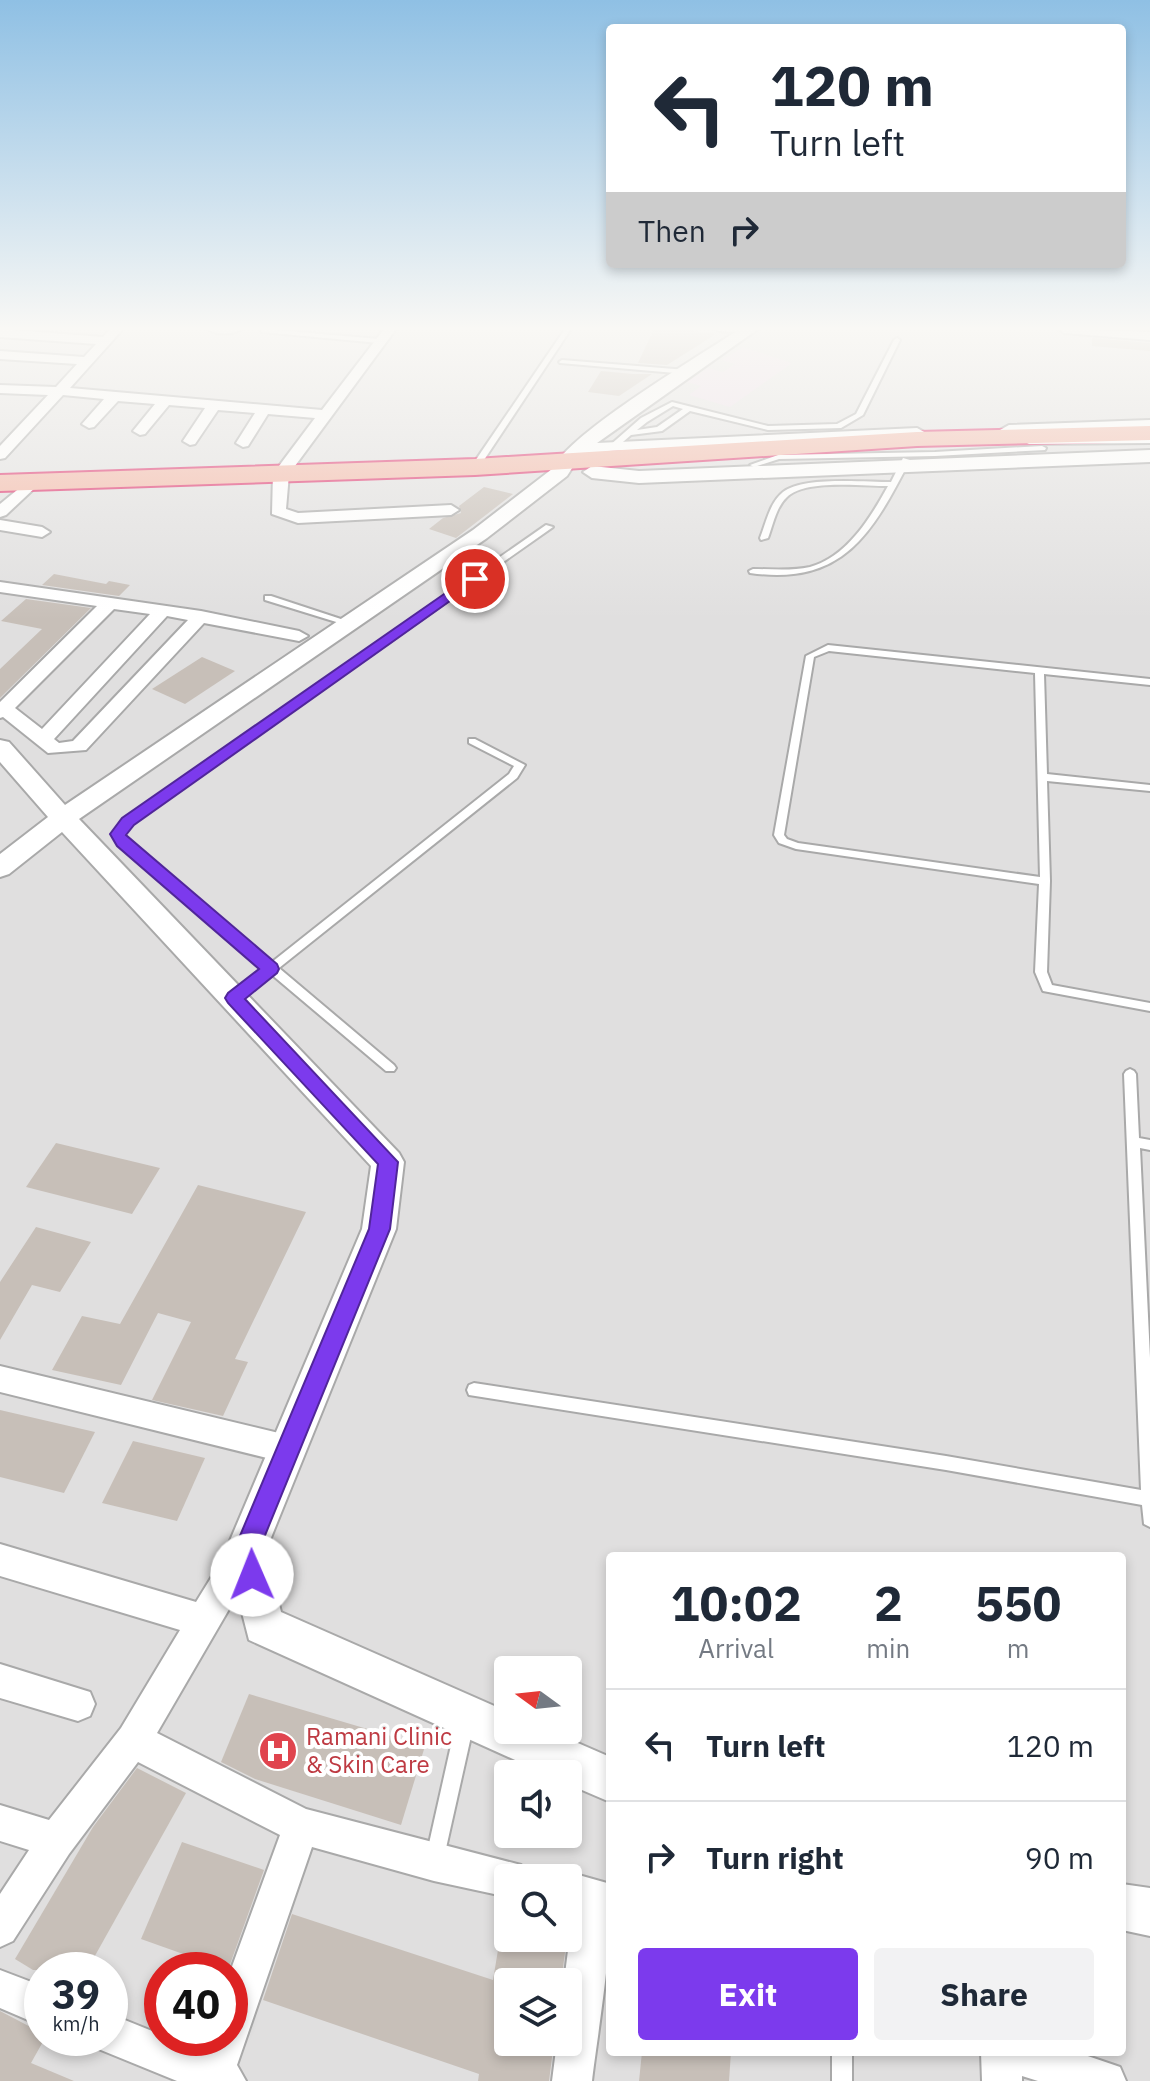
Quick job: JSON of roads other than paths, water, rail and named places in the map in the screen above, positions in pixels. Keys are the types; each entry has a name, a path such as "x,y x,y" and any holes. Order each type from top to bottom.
{"highway":[{"path":"576,466 637,456 917,439 1150,433"},
{"path":"0,483 501,466 754,465 901,471 1150,450"}],"street":[{"path":"0,455 27,426"},
{"path":"140,431 144,426"},
{"path":"190,441 200,426"},
{"path":"243,443 254,426"},
{"path":"317,426 281,474 278,511 286,516 451,510"},
{"path":"576,466 615,426"},
{"path":"0,868 63,818 480,534 598,449 620,439 1108,426"},
{"path":"576,466 639,477 901,471 1150,456"},
{"path":"0,512 33,482"},
{"path":"0,525 42,532"},
{"path":"0,587 201,616 299,636"},
{"path":"109,604 2,711 55,749 79,746 201,616"},
{"path":"43,739 163,610"},
{"path":"0,747 63,818 388,1162 379,1229 246,1550 133,1740 56,1841 0,1928"},
{"path":"0,1379 287,1449"},
{"path":"246,1550 264,1625 606,1778"},
{"path":"0,1560 204,1621"},
{"path":"0,1681 78,1704"},
{"path":"133,1740 301,1826 434,1863 494,1875"},
{"path":"0,1823 56,1841"},
{"path":"248,1976 301,1826"},
{"path":"572,2081 594,1896 582,1894"},
{"path":"1126,1908 1150,1912"},
{"path":"0,1989 24,1999"},
{"path":"128,2042 217,2079 222,2056"},
{"path":"1002,2081 1004,2056"},
{"path":"1018,2056 1106,2081"}],"lane":[{"path":"475,467 503,426"},
{"path":"620,439 637,426"},
{"path":"620,439 663,426"},
{"path":"761,426 834,426"},
{"path":"637,456 662,458 906,446 1150,441"},
{"path":"754,465 778,457 935,454 1039,449 1060,444"},
{"path":"764,538 783,496 789,491 901,471"},
{"path":"753,571 801,571 837,557 855,541 901,471"},
{"path":"390,1068 123,843 118,834 141,812 549,527"},
{"path":"268,598 349,623"},
{"path":"1045,881 796,846 783,841 779,835 810,656 828,648 1150,682"},
{"path":"1039,670 1045,881 1041,972 1047,988 1150,1007"},
{"path":"234,998 513,776 520,765 472,741"},
{"path":"1042,777 1150,788"},
{"path":"1130,1074 1150,1519"},
{"path":"1133,1142 1150,1145"},
{"path":"474,1390 946,1463 1149,1499"},
{"path":"434,1863 467,1716"},
{"path":"842,2056 842,2081"}],"place":[{"name":"Ramani Clinic & Skin Care","path":"278,1751"}]}
